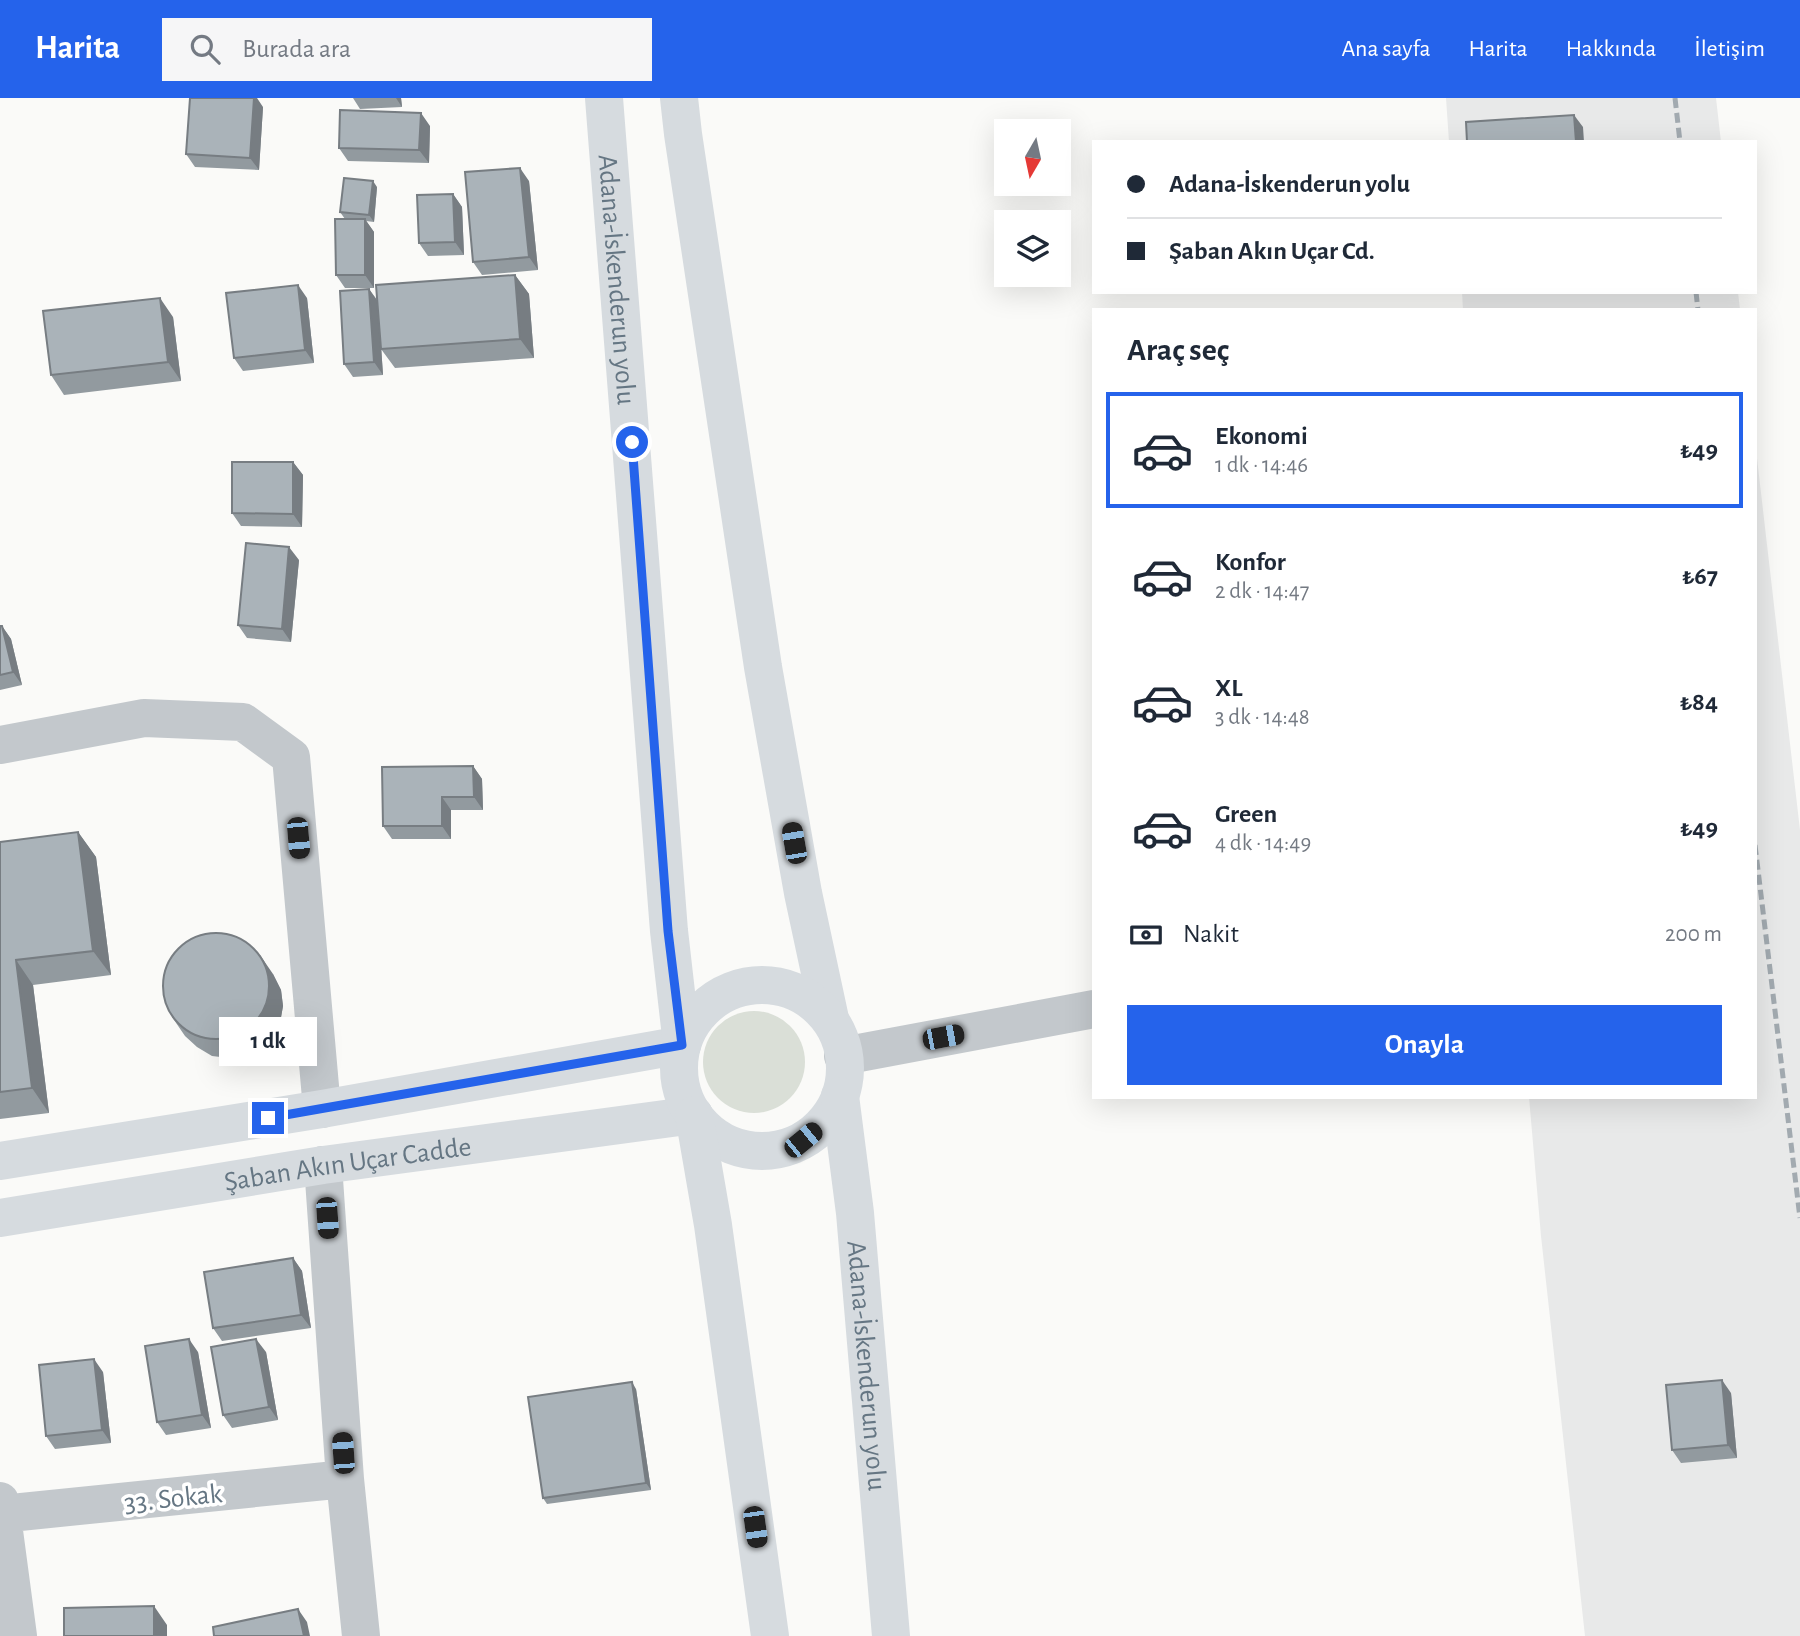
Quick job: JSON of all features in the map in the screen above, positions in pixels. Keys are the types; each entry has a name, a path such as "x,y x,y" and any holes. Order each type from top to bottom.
{"main road":[{"name":"Adana-İskenderun yolu","path":"604,98 668,931 682,1045"},
{"path":"679,98 763,667 803,893 830,1019 842,1043 846,1071 840,1096 825,1122 803,1140 777,1150 749,1150 722,1141 700,1123 685,1100 679,1072 682,1045 693,1021 711,1002 734,990 761,985 787,989 811,1000 830,1019"},
{"path":"0,1161 322,1109 682,1045"},
{"name":"Adana-İskenderun yolu","path":"840,1096 855,1213 891,1636"},
{"path":"694,1115 713,1226 770,1636"},
{"name":"Şaban Akın Uçar Cadde","path":"0,1218 323,1165 694,1115"}],"street":[{"path":"0,745 144,718 243,722 291,757 322,1109"},
{"path":"843,1056 1092,1009"},
{"path":"323,1165 345,1479 362,1636"},
{"name":"33. Sokak","path":"1,1509 345,1479"},
{"path":"1,1509 18,1636"}],"shaded area":[{"path":"1446,98 1716,98 1721,140 1449,140"},
{"path":"1462,294 1738,294 1740,308 1463,308"},
{"path":"1757,458 1800,830 1800,1636 1585,1636 1541,1236 1529,1099 1757,1099"},
{"path":"754,1011 773,1015 790,1026 801,1043 805,1062 801,1081 790,1098 773,1109 754,1113 735,1109 718,1098 707,1081 703,1062 707,1043 718,1026 735,1015"}],"building":[{"path":"190,98 254,98 250,158 186,154"},
{"path":"340,110 421,113 419,150 339,148"},
{"path":"1574,115 1576,140 1467,140 1466,122"},
{"path":"520,168 529,257 473,262 465,172"},
{"path":"344,178 373,181 369,215 340,212"},
{"path":"453,194 455,242 419,243 417,195"},
{"path":"335,219 365,219 365,275 336,275"},
{"path":"515,275 520,339 381,349 376,285"},
{"path":"298,285 305,350 234,358 226,293"},
{"path":"369,289 374,362 344,364 340,291"},
{"path":"160,298 168,362 51,375 43,311"},
{"path":"232,462 293,462 293,514 232,513"},
{"path":"246,543 289,547 282,629 238,625"},
{"path":"0,626 13,672 0,675"},
{"path":"473,766 474,797 442,797 442,826 383,826 382,767"},
{"path":"78,832 93,951 16,960 32,1088 0,1092 0,842"},
{"path":"216,933 236,937 254,948 265,966 269,986 265,1006 254,1024 236,1035 216,1039 196,1035 178,1024 167,1006 163,986 167,966 178,948 196,937"},
{"path":"293,1258 301,1315 213,1328 204,1272"},
{"path":"189,1339 202,1415 157,1422 145,1346"},
{"path":"256,1339 269,1407 223,1415 211,1347"},
{"path":"94,1359 102,1430 46,1436 39,1365"},
{"path":"1722,1380 1728,1445 1672,1450 1666,1385"},
{"path":"632,1382 646,1483 543,1498 528,1397"},
{"path":"154,1606 154,1636 64,1636 64,1608"},
{"path":"298,1609 304,1636 214,1636 213,1627"}],"railway":[{"path":"1675,98 1680,140"},
{"path":"1696,294 1698,308"},
{"path":"1757,862 1800,1218"}],"route":[{"path":"268,1118 682,1045 668,931 632,442"}]}
